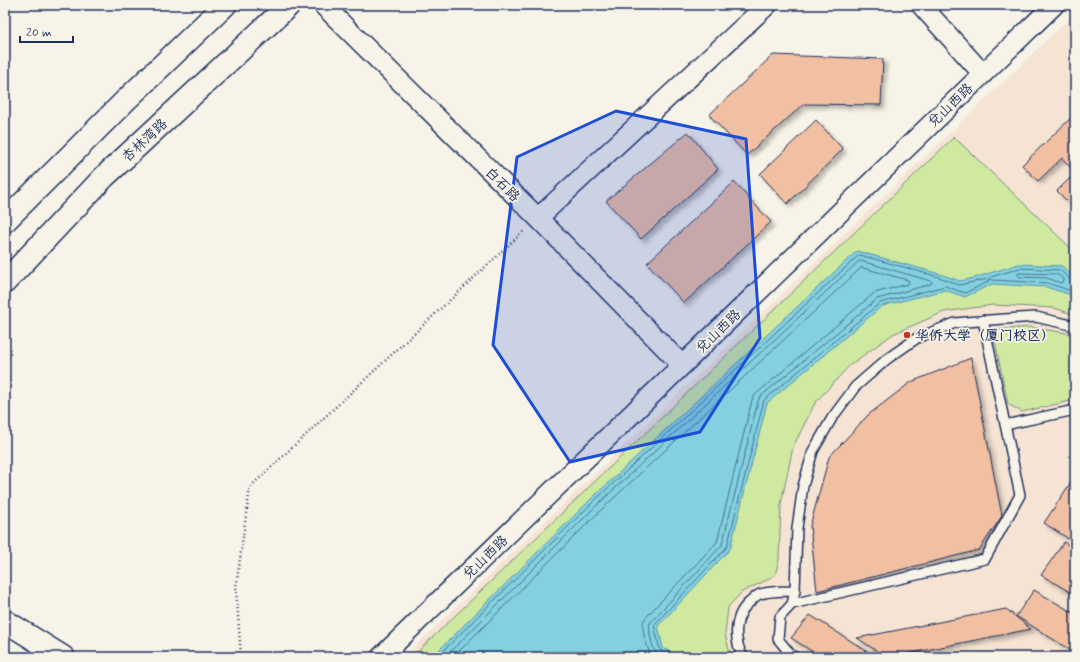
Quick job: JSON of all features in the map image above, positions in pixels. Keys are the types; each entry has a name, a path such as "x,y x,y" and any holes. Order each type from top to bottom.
{"main road":[{"path":"5,221 121,105 225,5"},
{"name":"杏林湾路","path":"5,282 104,177 289,5"},
{"path":"5,621 63,657"}],"street":[{"name":"白石路","path":"322,5 538,218 682,365"},
{"path":"538,218 767,5"},
{"path":"921,5 983,74"},
{"name":"兑山西路","path":"381,657 1054,5"}],"lane":[{"path":"794,657 778,639 780,617 792,604 795,591 797,528 803,486 813,451 832,418 855,387 887,359 917,338 955,323 1036,317 1075,326"},
{"path":"792,604 985,559 1020,496 983,320"},
{"path":"1005,425 1075,410"},
{"path":"743,657 737,637 737,622 745,606 759,595 782,591 795,591"}],"path":[{"path":"241,657 236,587 250,487 538,218"}],"highlighted area":[{"path":"616,111 746,139 760,338 700,432 570,462 493,345 517,157"}],"shaded area":[{"name":"华侨大学（厦门校区）","path":"1075,13 1075,657 404,657"}],"green space":[{"path":"954,137 1075,252 1075,315 1054,308 993,305 944,312 893,334 850,365 815,403 793,447 781,504 779,560 775,575 742,592 728,607 725,634 731,657 412,657"},
{"path":"1029,327 1067,333 1075,336 1075,400 1022,412 1008,404 994,337 996,330"}],"water":[{"path":"857,251 960,281 1019,264 1062,266 1075,278 1075,296 1046,287 992,284 965,297 945,290 882,306 767,403 730,549 658,626 663,648 680,657 432,657 591,499"}],"building":[{"path":"773,55 883,59 881,105 804,104 747,155 709,115"},
{"path":"1075,114 1075,172 1062,158 1038,181 1022,165"},
{"path":"816,120 843,149 787,204 760,174"},
{"path":"688,132 718,169 641,239 606,201"},
{"path":"1075,173 1075,209 1057,191"},
{"path":"734,182 771,222 684,303 647,263"},
{"path":"971,358 1002,516 979,550 817,591 810,526 829,457 868,415 911,382"},
{"path":"1075,476 1075,543 1044,523"},
{"path":"1064,542 1075,550 1075,595 1041,575"},
{"path":"1034,590 1075,614 1075,653 1016,616"},
{"path":"1006,609 1031,629 891,657 886,657 857,638"},
{"path":"810,615 876,657 821,657 791,638"}],"place":[{"name":"华侨大学（厦门校区）","path":"907,335"}]}
